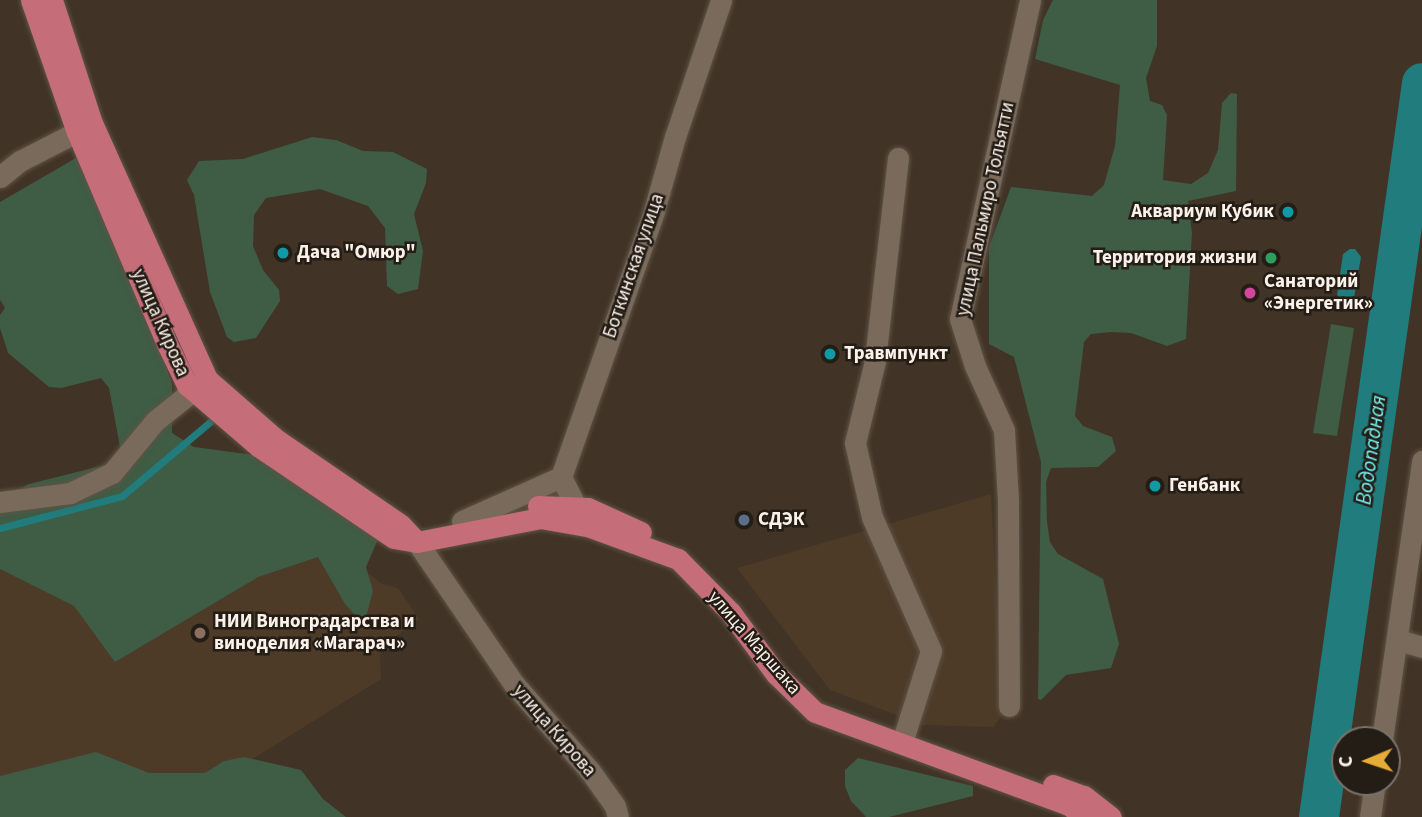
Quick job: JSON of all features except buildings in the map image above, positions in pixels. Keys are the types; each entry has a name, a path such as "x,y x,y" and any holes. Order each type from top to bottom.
{"main road":[{"name":"улица Кирова","path":"31,0 200,385 401,524 417,542"},
{"name":"улица Кирова","path":"52,0 85,128"},
{"name":"улица Маршака","path":"417,542 462,521 530,506 587,508 676,548 716,576 784,664 823,702 1084,796 1111,817"},
{"name":"улица Маршака","path":"417,542 540,518 587,526 678,559 731,613 776,674 815,712 1069,805 1085,817"}],"street":[{"name":"Боткинская улица","path":"561,477 658,199 675,137 721,0"},
{"name":"улица Пальмиро Тольятти","path":"1009,706 1008,500 1004,430 975,366 960,319 1030,0"},
{"path":"0,177 20,161 85,128"},
{"path":"898,159 874,361 855,443 872,517 931,651 905,733"},
{"path":"0,502 70,493 112,473 155,421 200,385"},
{"path":"1384,726 1398,640 1415,574 1422,461"},
{"path":"462,521 561,477 574,508 587,526"},
{"name":"улица Кирова","path":"417,542 514,684 590,771 615,806 618,817"},
{"path":"1398,640 1422,648"},
{"path":"1370,817 1373,796"}],"shaded area":[{"path":"991,494 1002,715 994,727 923,725 830,690 737,568"},
{"name":"НИИ Виноградарства и виноделия «Магарач»","path":"0,519 332,546 382,584 398,588 419,619 380,648 381,679 193,796 0,817"}],"green space":[{"path":"1053,0 1157,0 1157,46 1146,78 1150,101 1162,105 1167,115 1163,180 1191,184 1208,173 1218,150 1222,103 1231,93 1237,94 1236,191 1188,201 1192,233 1186,339 1167,346 1131,333 1111,332 1091,334 1084,342 1075,416 1083,426 1112,437 1116,451 1098,467 1051,468 1046,482 1047,522 1050,542 1058,554 1103,579 1119,644 1111,668 1066,675 1041,700 1038,699 1041,462 1014,357 989,344 989,247 1011,187 1092,196 1104,185 1115,146 1120,85 1035,59 1043,20"},
{"path":"312,137 336,140 363,151 393,152 427,169 426,183 414,214 423,251 418,289 398,294 387,286 385,228 368,206 320,189 266,198 254,215 253,246 263,270 279,290 280,301 256,338 234,342 227,337 210,292 194,195 187,180 199,161 243,159"},
{"path":"88,151 143,292 172,385 172,433 194,447 254,455 379,537 366,567 373,591 364,625 345,604 318,557 258,577 115,662 74,606 0,569 0,500 29,484 109,464 121,452 109,388 101,378 61,388 49,387 8,353 0,328 0,315 5,308 0,300 0,202"},
{"path":"1331,324 1354,328 1337,436 1313,433"},
{"path":"96,752 149,773 205,773 224,761 244,757 301,770 323,799 346,817 0,817 0,776"},
{"path":"858,758 973,786 973,796 889,817 866,817 851,801 845,786 845,770"}],"water":[{"path":"1355,249 1361,257 1354,298 1345,302 1337,295 1343,254"}],"waterway":[{"name":"Водопадная","path":"1319,817 1422,83"},
{"path":"0,528 122,496 211,421"}],"place":[{"name":"Аквариум Кубик","path":"1288,212"},
{"name":"Дача \"Омюр\"","path":"283,253"},
{"name":"Территория жизни","path":"1271,258"},
{"name":"Санаторий «Энергетик»","path":"1250,293"},
{"name":"Травмпункт","path":"830,354"},
{"name":"Генбанк","path":"1155,486"},
{"name":"СДЭК","path":"744,520"},
{"name":"НИИ Виноградарства и виноделия «Магарач»","path":"200,633"}]}
